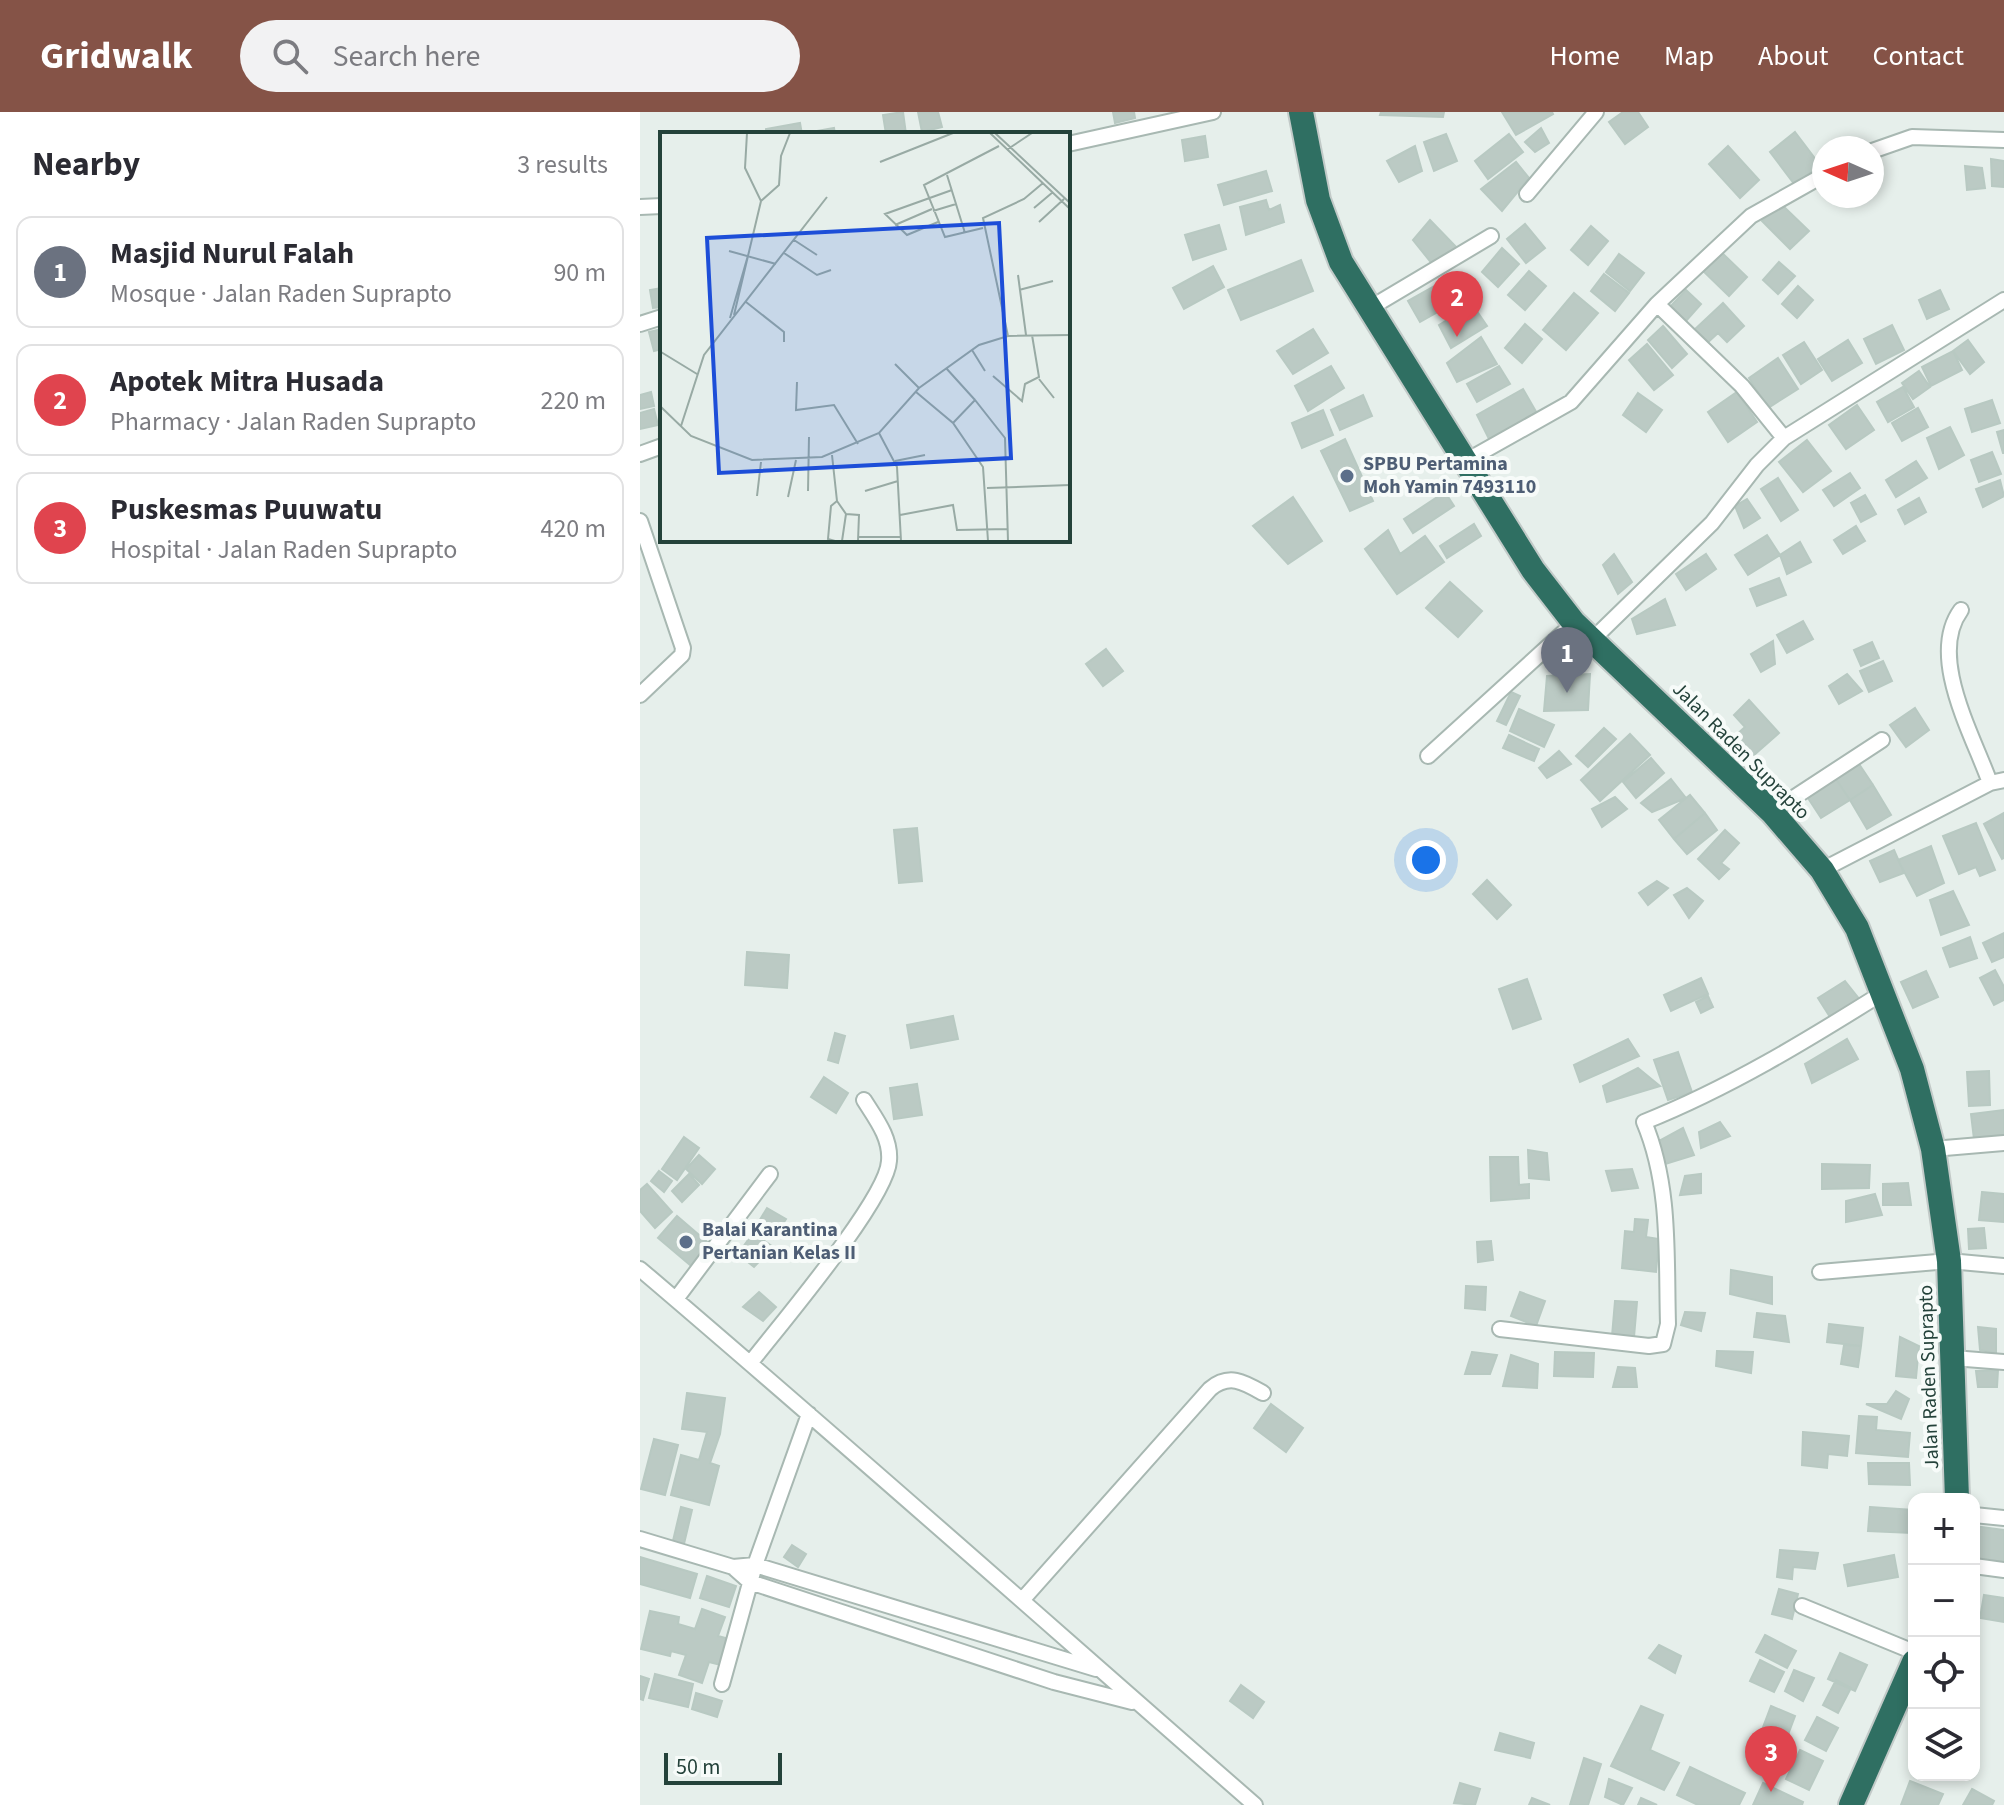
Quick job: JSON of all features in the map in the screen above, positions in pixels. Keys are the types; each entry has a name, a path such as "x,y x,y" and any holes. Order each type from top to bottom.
{"highway":[{"name":"Jalan Raden Suprapto","path":"1301,112 1318,200 1341,262 1533,570 1574,623 1772,812 1822,870 1857,928 1912,1069 1933,1149 1949,1261 1957,1493"},
{"path":"1851,1805 1908,1676"}],"street":[{"path":"1070,144 1213,112"},
{"path":"1527,194 1596,112"},
{"path":"1884,147 1912,137 2004,140"},
{"path":"1466,461 1571,402 1657,304 1751,216 1812,182"},
{"path":"640,207 660,206"},
{"path":"1370,308 1491,236"},
{"path":"1592,640 1712,523 1757,465 1784,438 2004,300"},
{"path":"1657,304 1742,386 1784,438"},
{"path":"640,324 660,318"},
{"path":"640,454 660,447"},
{"path":"640,521 683,648 675,662 640,695"},
{"path":"1822,870 1997,781 1950,672 1947,636 1961,610"},
{"path":"1428,756 1574,623"},
{"path":"1772,812 1882,740"},
{"path":"1500,1329 1649,1346 1663,1344 1668,1324 1664,1193 1644,1122 1691,1103 1784,1055 1884,992"},
{"path":"752,1361 821,1274 885,1182 889,1146 864,1100"},
{"path":"1933,1149 2004,1143"},
{"path":"676,1299 770,1174"},
{"path":"1820,1272 1949,1261 2004,1266"},
{"path":"640,1269 752,1361 809,1414 1024,1598 1135,1702 1255,1805"},
{"path":"1953,1358 2004,1362"},
{"path":"1024,1598 1218,1382 1233,1379 1263,1393"},
{"path":"722,1684 755,1565 809,1414"},
{"path":"1980,1516 2004,1518"},
{"path":"640,1539 733,1567 755,1565 1101,1671"},
{"path":"733,1567 750,1582 1054,1682 1135,1702"},
{"path":"1980,1567 2004,1570"},
{"path":"1802,1606 1908,1650"}],"building":[{"path":"903,112 906,132 886,132 883,115"},
{"path":"918,112 938,112 942,127 922,132"},
{"path":"1113,112 1134,112 1135,118 1115,123"},
{"path":"1381,112 1444,112 1443,117 1380,115"},
{"path":"1502,112 1552,112 1553,114 1516,135"},
{"path":"1623,112 1638,112 1648,127 1625,144 1609,122"},
{"path":"800,123 802,132 766,132 766,129"},
{"path":"834,128 835,132 811,132"},
{"path":"1541,128 1549,143 1535,152 1525,142"},
{"path":"1795,132 1812,154 1812,171 1795,185 1770,152"},
{"path":"1446,134 1457,161 1434,171 1424,142"},
{"path":"1509,134 1523,152 1488,179 1475,161"},
{"path":"1205,136 1208,157 1185,161 1182,140"},
{"path":"1415,146 1422,171 1399,182 1387,161"},
{"path":"1728,146 1759,180 1740,198 1709,164"},
{"path":"1991,159 2004,161 2004,187 1992,186"},
{"path":"1516,162 1529,178 1502,211 1481,189"},
{"path":"1965,166 1982,168 1985,188 1967,190"},
{"path":"1266,171 1272,191 1224,205 1218,185"},
{"path":"1266,200 1269,210 1280,205 1284,222 1246,235 1240,207"},
{"path":"1780,203 1809,231 1790,249 1762,221"},
{"path":"1430,220 1460,251 1433,265 1413,240"},
{"path":"1525,224 1545,248 1526,263 1507,239"},
{"path":"1219,225 1226,249 1193,260 1185,235"},
{"path":"1591,226 1608,241 1588,265 1571,250"},
{"path":"1502,248 1519,264 1498,287 1482,272"},
{"path":"1718,249 1747,277 1729,296 1700,268"},
{"path":"1619,254 1644,273 1630,291 1606,272"},
{"path":"1301,260 1313,291 1241,320 1228,290"},
{"path":"1779,262 1795,276 1778,294 1763,280"},
{"path":"1213,266 1224,287 1184,309 1173,288"},
{"path":"1529,271 1546,286 1525,310 1508,295"},
{"path":"1604,274 1629,293 1615,311 1591,291"},
{"path":"1438,284 1450,305 1420,322 1408,301"},
{"path":"1798,286 1813,300 1797,318 1782,304"},
{"path":"660,288 660,307 653,308 650,290"},
{"path":"1686,290 1701,304 1685,322 1669,308"},
{"path":"1940,290 1949,309 1927,319 1919,300"},
{"path":"1574,293 1598,313 1566,350 1543,330"},
{"path":"1723,303 1744,326 1727,342 1718,333 1706,344 1693,331"},
{"path":"1472,304 1487,326 1451,348 1439,325"},
{"path":"1525,324 1542,339 1522,363 1505,348"},
{"path":"1892,325 1904,350 1876,364 1864,339"},
{"path":"1663,326 1687,354 1672,368 1648,340"},
{"path":"660,329 660,350 654,351 649,332"},
{"path":"1313,329 1328,353 1293,374 1277,351"},
{"path":"1481,337 1497,364 1457,382 1447,363"},
{"path":"1848,340 1862,363 1832,381 1818,359"},
{"path":"1968,340 1984,362 1970,374 1953,351"},
{"path":"1804,342 1822,370 1801,384 1783,355"},
{"path":"1647,344 1673,375 1654,390 1629,360"},
{"path":"1953,351 1962,370 1931,386 1922,367"},
{"path":"1778,358 1798,389 1768,408 1749,378"},
{"path":"1331,366 1344,388 1308,411 1295,386"},
{"path":"1499,366 1510,384 1477,402 1467,384"},
{"path":"1919,371 1930,387 1913,399 1902,383"},
{"path":"1903,387 1914,407 1888,422 1877,402"},
{"path":"1523,389 1538,415 1489,439 1477,415"},
{"path":"651,392 654,406 640,409 640,395"},
{"path":"1737,392 1757,422 1728,442 1708,412"},
{"path":"1638,393 1662,410 1646,432 1623,415"},
{"path":"1363,395 1372,416 1340,430 1331,410"},
{"path":"1992,400 2000,423 1972,432 1965,409"},
{"path":"1857,405 1874,430 1846,449 1829,425"},
{"path":"1918,408 1928,427 1902,441 1892,423"},
{"path":"654,409 658,425 640,429 640,413"},
{"path":"1323,410 1333,435 1302,448 1292,423"},
{"path":"1950,427 1964,455 1939,469 1927,438"},
{"path":"2004,430 2004,453 2003,453 1997,432"},
{"name":"SPBU Pertamina Moh Yamin 7493110","path":"1345,439 1373,501 1350,511 1321,451"},
{"path":"1807,440 1831,471 1803,492 1779,462"},
{"path":"1992,452 2001,474 1979,482 1971,460"},
{"path":"1916,461 1927,478 1896,497 1886,480"},
{"path":"1850,473 1860,488 1834,506 1823,490"},
{"path":"1778,478 1798,510 1781,521 1761,489"},
{"path":"2000,480 2004,496 1983,507 1976,489"},
{"path":"1445,492 1454,506 1413,533 1404,519"},
{"path":"1865,495 1876,514 1861,522 1851,503"},
{"path":"1293,497 1322,541 1288,564 1253,526"},
{"path":"1919,498 1926,512 1905,524 1898,510"},
{"path":"1747,499 1760,518 1744,528 1735,506"},
{"path":"1474,524 1481,536 1447,558 1440,546"},
{"path":"1856,526 1865,541 1843,554 1834,540"},
{"path":"1388,530 1400,554 1425,536 1444,562 1397,594 1365,549"},
{"path":"1767,535 1780,555 1748,575 1735,555"},
{"path":"1800,542 1811,562 1787,574 1780,555"},
{"path":"1614,554 1632,582 1618,594 1603,565"},
{"path":"1706,554 1716,569 1686,590 1676,574"},
{"path":"1779,578 1786,595 1757,606 1750,589"},
{"path":"1450,582 1482,611 1458,637 1426,608"},
{"path":"1665,599 1675,625 1637,634 1632,619"},
{"path":"1803,621 1813,639 1787,653 1777,635"},
{"path":"1773,641 1775,664 1761,672 1751,654"},
{"path":"1872,642 1879,658 1861,666 1854,650"},
{"path":"1106,649 1123,671 1103,686 1086,664"},
{"path":"1883,661 1892,681 1869,692 1860,671"},
{"path":"1590,674 1588,710 1544,711 1547,676"},
{"path":"1847,674 1862,691 1839,704 1829,686"},
{"path":"1511,692 1520,696 1506,725 1497,721"},
{"path":"1749,700 1779,733 1754,755 1736,735 1745,727 1734,715"},
{"path":"1915,708 1929,730 1906,747 1890,725"},
{"path":"1519,709 1554,725 1544,747 1510,731"},
{"path":"1604,728 1616,739 1588,767 1576,756"},
{"path":"1630,734 1650,755 1600,801 1581,780"},
{"path":"1509,735 1539,749 1534,761 1503,748"},
{"path":"1559,751 1571,764 1547,778 1539,768"},
{"path":"1651,758 1664,773 1636,798 1623,782"},
{"path":"1859,764 1873,785 1850,800 1836,779"},
{"path":"1671,779 1686,798 1652,812 1641,803"},
{"path":"1836,779 1850,800 1821,818 1808,798"},
{"path":"1873,785 1891,815 1867,829 1850,800"},
{"path":"1690,795 1705,813 1674,839 1659,820"},
{"path":"1615,797 1627,809 1602,827 1592,809"},
{"path":"1705,813 1717,830 1687,854 1674,839"},
{"path":"2004,813 2004,858 2002,859 1984,824"},
{"path":"1976,823 1995,870 1980,876 1976,867 1959,874 1943,836"},
{"path":"917,828 922,881 899,883 894,830"},
{"path":"1725,830 1739,843 1721,863 1729,869 1719,879 1698,859"},
{"path":"1931,846 1944,883 1917,896 1898,860"},
{"path":"1894,850 1904,873 1880,882 1870,861"},
{"path":"1487,880 1511,905 1497,919 1473,894"},
{"path":"1657,881 1668,888 1648,905 1639,893"},
{"path":"1687,888 1703,901 1689,918 1674,895"},
{"path":"1953,891 1969,925 1941,935 1930,900"},
{"path":"2004,933 2004,957 1992,962 1983,943"},
{"path":"1970,937 1977,958 1950,967 1943,948"},
{"path":"747,952 789,955 787,988 745,985"},
{"path":"1995,970 2004,987 2004,1000 1994,1005 1980,978"},
{"path":"1926,971 1938,997 1913,1008 1901,982"},
{"path":"1701,978 1708,994 1671,1011 1664,995"},
{"path":"1527,979 1541,1019 1513,1029 1499,989"},
{"path":"1845,981 1860,1000 1830,1017 1818,998"},
{"path":"1708,996 1713,1007 1701,1013 1696,1002"},
{"path":"953,1016 958,1039 911,1048 907,1025"},
{"path":"835,1033 845,1036 838,1063 828,1060"},
{"path":"1628,1039 1639,1056 1580,1082 1574,1065"},
{"path":"1847,1039 1858,1059 1812,1083 1805,1064"},
{"path":"1678,1052 1692,1092 1668,1100 1654,1060"},
{"path":"1638,1068 1660,1086 1607,1102 1603,1086"},
{"path":"1989,1071 1990,1105 1969,1106 1967,1072"},
{"path":"824,1077 848,1093 836,1113 811,1097"},
{"path":"917,1084 922,1115 894,1119 890,1088"},
{"path":"2004,1110 2004,1135 1974,1139 1971,1114"},
{"path":"1720,1122 1730,1136 1701,1148 1699,1132"},
{"path":"1683,1128 1694,1155 1665,1164 1651,1140 1661,1140"},
{"path":"684,1137 699,1148 677,1180 662,1169"},
{"path":"1528,1150 1547,1153 1549,1180 1529,1178"},
{"path":"699,1155 715,1169 702,1184 686,1169"},
{"path":"1490,1157 1518,1157 1519,1185 1529,1184 1529,1198 1491,1201"},
{"path":"1822,1164 1870,1165 1869,1188 1822,1189"},
{"path":"1632,1169 1638,1188 1612,1191 1606,1171"},
{"path":"659,1171 672,1181 664,1192 651,1181"},
{"path":"689,1174 699,1185 682,1202 672,1191"},
{"path":"1701,1174 1701,1193 1680,1195 1685,1176"},
{"path":"1908,1183 1911,1205 1883,1205 1883,1184"},
{"path":"647,1184 672,1212 655,1228 640,1211 640,1190"},
{"path":"1982,1192 2004,1194 2004,1222 1979,1220"},
{"path":"1875,1194 1882,1215 1846,1222 1846,1201"},
{"path":"767,1208 786,1219 773,1239 755,1228"},
{"name":"Balai Karantina Pertanian Kelas II","path":"677,1216 713,1247 696,1270 658,1238"},
{"path":"1635,1219 1648,1220 1646,1237 1659,1239 1656,1272 1622,1268 1625,1231 1634,1232"},
{"path":"1984,1228 1986,1248 1969,1249 1968,1229"},
{"path":"753,1233 773,1247 754,1267 738,1254"},
{"path":"1491,1241 1493,1260 1478,1262 1477,1242"},
{"path":"1731,1270 1772,1277 1772,1304 1730,1294"},
{"path":"1466,1286 1486,1287 1485,1310 1465,1308"},
{"path":"759,1292 776,1307 763,1321 743,1307"},
{"path":"1520,1292 1545,1301 1536,1326 1511,1316"},
{"path":"1615,1301 1637,1302 1634,1337 1612,1336"},
{"path":"1685,1312 1705,1313 1701,1331 1681,1325"},
{"path":"1757,1313 1785,1316 1789,1342 1754,1337"},
{"path":"1829,1324 1863,1328 1861,1346 1827,1342"},
{"path":"1978,1327 1996,1329 1996,1353 1980,1350"},
{"path":"1900,1337 1919,1346 1916,1378 1896,1376"},
{"path":"1844,1345 1861,1346 1858,1367 1841,1364"},
{"path":"1717,1351 1753,1352 1751,1373 1716,1366"},
{"path":"1472,1352 1497,1355 1490,1374 1465,1374"},
{"path":"1555,1352 1594,1353 1593,1377 1554,1376"},
{"path":"1511,1355 1538,1364 1537,1388 1503,1386"},
{"path":"1618,1367 1635,1368 1637,1387 1613,1387"},
{"path":"1998,1370 1997,1387 1978,1387 1976,1371"},
{"path":"1896,1391 1909,1399 1901,1419 1866,1404 1887,1404"},
{"path":"687,1393 725,1398 720,1434 710,1463 719,1466 709,1505 671,1495 681,1455 699,1460 707,1432 682,1429"},
{"path":"1271,1404 1303,1428 1286,1452 1254,1428"},
{"path":"1859,1416 1877,1417 1876,1430 1910,1433 1908,1457 1856,1453"},
{"path":"1803,1432 1849,1436 1847,1456 1828,1454 1827,1468 1802,1465"},
{"path":"654,1439 678,1445 665,1495 641,1489"},
{"path":"1868,1463 1909,1463 1910,1485 1869,1484"},
{"path":"681,1507 692,1510 683,1548 672,1545"},
{"path":"1870,1507 1908,1510 1908,1533 1868,1531"},
{"path":"1980,1527 2004,1530 2004,1567 1980,1565"},
{"path":"792,1545 806,1554 798,1567 784,1557"},
{"path":"1780,1550 1818,1553 1815,1569 1793,1567 1792,1579 1777,1577"},
{"path":"1894,1555 1898,1577 1848,1586 1844,1565"},
{"path":"640,1557 697,1574 690,1598 640,1584"},
{"path":"707,1576 736,1586 729,1607 700,1598"},
{"path":"1779,1589 1798,1594 1792,1619 1772,1614"},
{"path":"1984,1595 2004,1598 2004,1622 1980,1618"},
{"path":"702,1609 725,1617 718,1636 729,1639 721,1665 709,1662 702,1683 679,1675 686,1655 671,1651 670,1656 641,1649 650,1611 679,1617 678,1624 695,1629"},
{"path":"1765,1635 1796,1651 1787,1668 1756,1652"},
{"path":"1659,1645 1681,1656 1675,1673 1649,1658"},
{"path":"1840,1653 1867,1665 1855,1691 1828,1679"},
{"path":"1760,1660 1784,1672 1774,1692 1750,1681"},
{"path":"1794,1670 1814,1678 1803,1701 1785,1691"},
{"path":"655,1674 693,1684 688,1707 649,1698"},
{"path":"640,1676 649,1679 643,1700 640,1699"},
{"path":"1836,1680 1851,1688 1838,1713 1823,1705"},
{"path":"1241,1685 1264,1702 1253,1718 1230,1701"},
{"path":"696,1693 722,1701 717,1717 692,1709"},
{"path":"1641,1706 1663,1715 1650,1750 1679,1763 1664,1790 1611,1766"},
{"path":"1771,1706 1795,1716 1786,1740 1762,1730"},
{"path":"1817,1717 1838,1728 1826,1751 1805,1740"},
{"path":"1500,1733 1534,1743 1530,1758 1495,1750"},
{"path":"1756,1737 1783,1749 1774,1770 1747,1757"},
{"path":"1800,1750 1823,1761 1809,1790 1786,1779"},
{"path":"1584,1758 1601,1764 1588,1805 1570,1805"},
{"path":"1690,1767 1745,1793 1739,1805 1698,1805 1677,1795"},
{"path":"1609,1779 1632,1788 1623,1805 1605,1797"},
{"path":"1910,1781 1943,1794 1938,1805 1901,1805"},
{"path":"1460,1783 1480,1789 1475,1805 1454,1803"},
{"path":"1763,1783 1803,1802 1802,1805 1753,1805"},
{"path":"1972,1789 1994,1801 1992,1805 1963,1805"},
{"path":"1532,1798 1550,1805 1529,1805"},
{"path":"1641,1798 1657,1805 1638,1805"}],"place":[{"name":"Apotek Mitra Husada","path":"1457,337"},
{"name":"SPBU Pertamina Moh Yamin 7493110","path":"1347,476"},
{"name":"Masjid Nurul Falah","path":"1567,693"},
{"name":"Balai Karantina Pertanian Kelas II","path":"686,1242"},
{"name":"Puskesmas Puuwatu","path":"1771,1792"}]}
